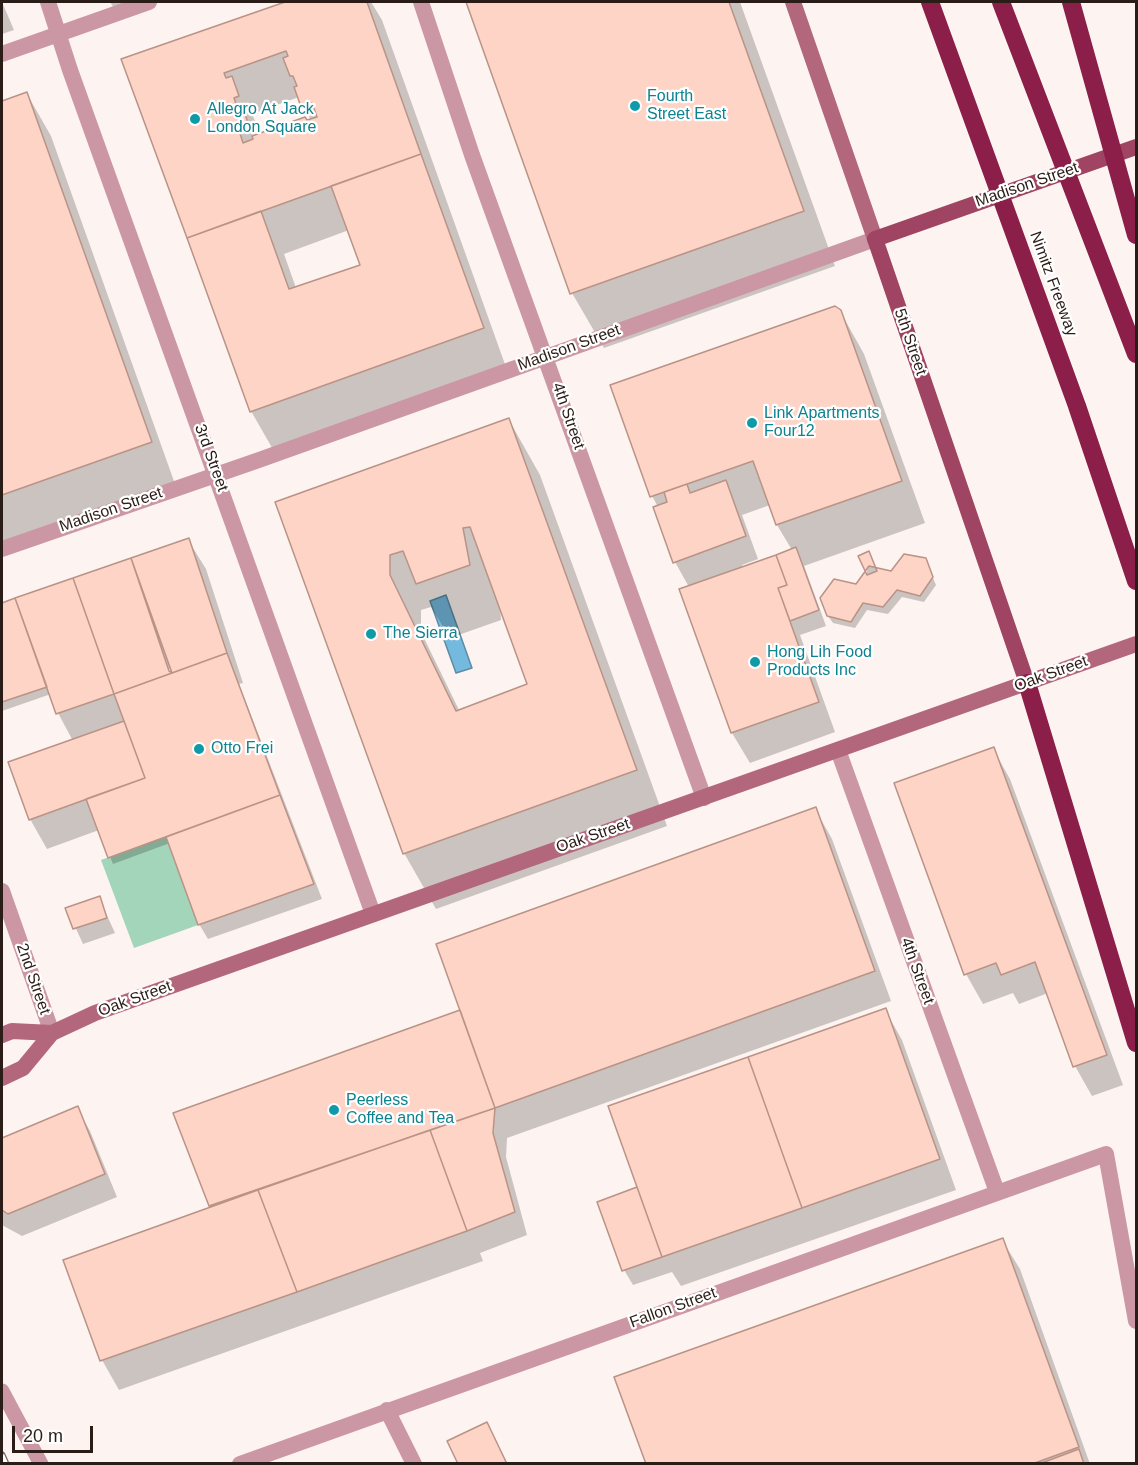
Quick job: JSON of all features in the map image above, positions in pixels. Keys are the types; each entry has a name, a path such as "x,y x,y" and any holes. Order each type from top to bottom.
{"highway":[{"name":"Nimitz Freeway","path":"930,2 1077,406 1137,581"},
{"path":"1001,2 1137,354"},
{"path":"1071,2 1137,235"},
{"path":"1027,683 1137,1043"}],"main road":[{"name":"5th Street","path":"793,2 1027,683"},
{"name":"Madison Street","path":"875,239 1137,147"},
{"name":"Oak Street","path":"2,1078 23,1068 52,1033 95,1013 1137,644"},
{"name":"Oak Street","path":"2,1035 12,1031 52,1033"}],"street":[{"name":"3rd Street","path":"48,2 60,33 70,70 374,914"},
{"path":"2,54 149,2"},
{"name":"4th Street","path":"421,2 472,155 547,356 704,798"},
{"name":"Madison Street","path":"2,549 875,239"},
{"name":"4th Street","path":"838,750 997,1192"},
{"name":"2nd Street","path":"2,891 52,1033"},
{"name":"Fallon Street","path":"240,1464 1106,1154 1137,1321"},
{"path":"387,1410 414,1464"}],"lane":[{"path":"2,1391 41,1464"}],"green space":[{"path":"166,837 198,925 134,948 101,860"}],"water":[{"path":"446,595 472,668 456,673 430,601"}],"building":[{"name":"Allegro At Jack London Square","path":"285,2 367,2 421,154 187,238 121,59","holes":["286,51 288,56 283,58 297,86 294,87 301,107 312,103 317,117 307,120 305,117 252,136 253,139 243,143 239,130 249,126 242,105 237,107 234,98 239,96 232,76 226,78 224,73"]},
{"name":"Fourth Street East","path":"466,2 729,2 804,211 570,294"},
{"path":"27,92 152,442 2,495 2,101"},
{"path":"421,154 484,328 250,412 187,238 261,211 289,289 360,265 331,186"},
{"name":"Link Apartments Four12","path":"835,306 841,310 902,481 776,525 753,461 650,497 610,385"},
{"name":"The Sierra","path":"509,418 637,770 403,854 275,502","holes":["470,527 527,684 456,711 390,575 390,555 403,551 416,584 470,565 463,528"]},
{"path":"726,480 746,536 673,563 653,507 667,502 664,492 687,484 690,493"},
{"path":"189,538 227,653 172,673 131,558"},
{"path":"796,547 819,610 790,621 778,588 787,585 776,555"},
{"path":"869,551 877,571 867,575 858,556"},
{"path":"904,554 926,558 933,577 920,596 897,590 883,607 863,603 851,622 827,616 820,598 834,579 856,584 869,566 891,571"},
{"name":"Hong Lih Food Products Inc","path":"776,555 787,585 778,588 819,702 731,733 679,589"},
{"path":"131,558 169,671 172,673 114,694 73,578"},
{"path":"73,578 114,694 56,714 15,598"},
{"path":"15,598 47,687 2,702 2,603"},
{"name":"Otto Frei","path":"227,653 280,795 108,858 86,799 145,778 114,694"},
{"path":"124,721 145,778 29,820 8,762"},
{"path":"994,747 1107,1055 1073,1067 1035,962 1001,975 996,963 964,975 894,783"},
{"path":"280,795 314,884 198,925 166,837"},
{"path":"816,807 875,971 495,1108 436,944"},
{"path":"100,896 107,918 73,929 65,908"},
{"path":"886,1008 940,1159 802,1208 748,1057"},
{"name":"Peerless Coffee and Tea","path":"460,1010 495,1108 209,1206 173,1113"},
{"path":"748,1057 802,1208 662,1257 608,1106"},
{"path":"78,1106 105,1174 8,1214 2,1210 2,1138"},
{"path":"495,1108 493,1133 515,1212 467,1231 430,1130"},
{"path":"430,1130 467,1231 297,1292 258,1190"},
{"path":"637,1187 662,1257 622,1271 597,1202"},
{"path":"258,1190 297,1292 100,1361 63,1260"},
{"path":"1003,1238 1079,1447 1032,1464 646,1464 614,1377"},
{"path":"487,1422 507,1464 458,1464 447,1441"},
{"path":"1079,1449 1084,1464 1039,1464"}],"railway":[{"path":"2,1455 6,1464"}],"place":[{"name":"Fourth Street East","path":"635,106"},
{"name":"Allegro At Jack London Square","path":"195,119"},
{"name":"Link Apartments Four12","path":"752,423"},
{"name":"The Sierra","path":"371,634"},
{"name":"Hong Lih Food Products Inc","path":"755,662"},
{"name":"Otto Frei","path":"199,749"},
{"name":"Peerless Coffee and Tea","path":"334,1110"}]}
